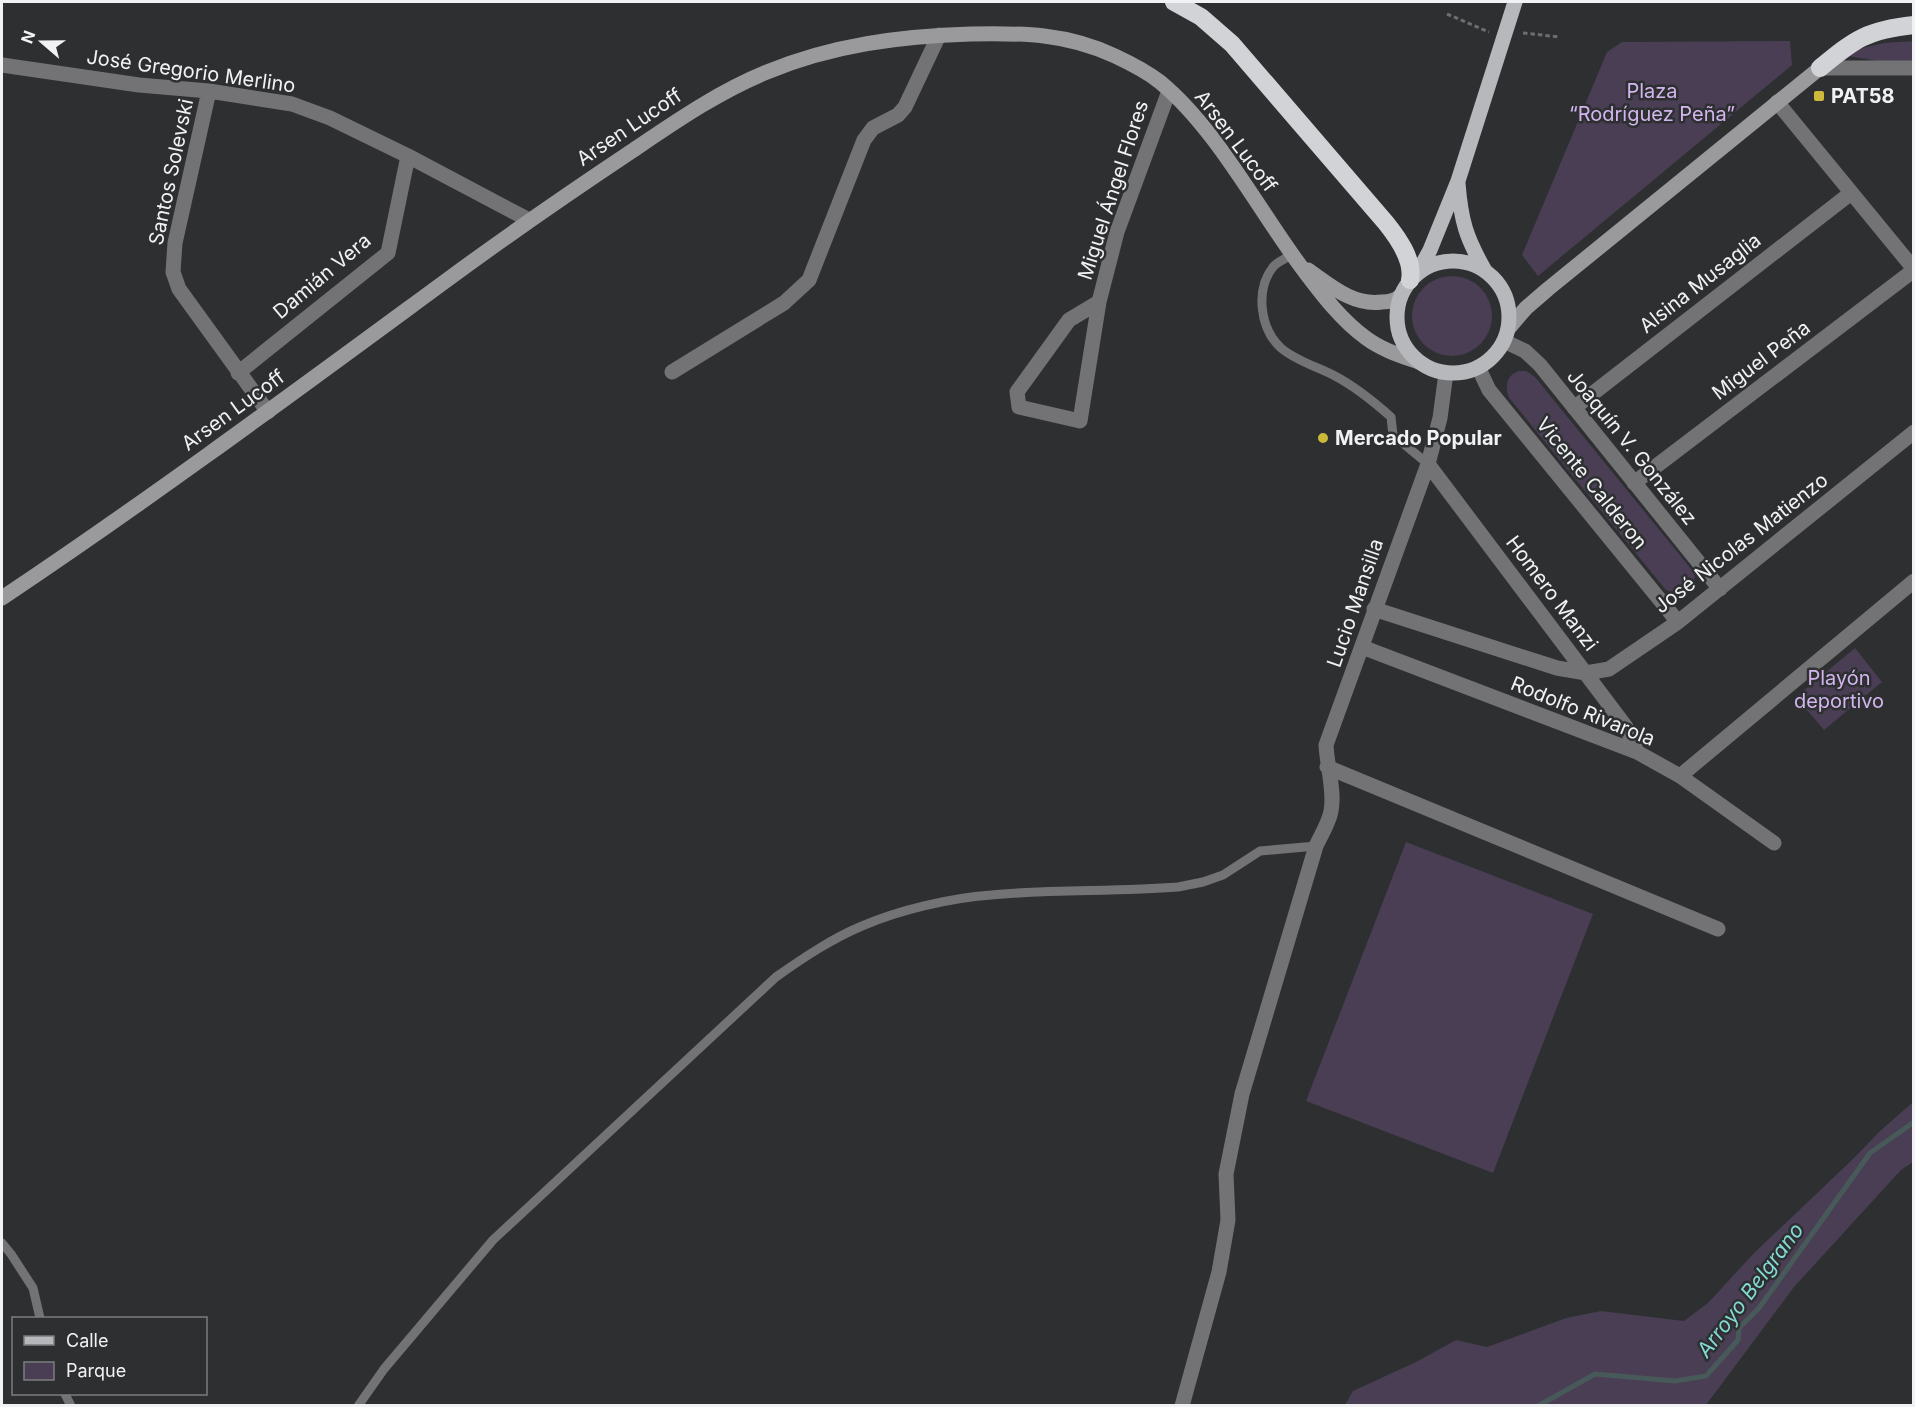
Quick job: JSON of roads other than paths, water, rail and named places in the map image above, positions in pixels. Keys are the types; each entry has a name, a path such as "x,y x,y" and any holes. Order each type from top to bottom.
{"highway":[{"path":"1174,2 1207,21 1232,44 1386,224 1407,257 1414,276"},
{"path":"1820,68 1859,38 1872,32 1914,25"}],"main road":[{"path":"1458,180 1465,233 1484,269 1497,281 1505,295 1509,312 1506,335 1492,356 1478,367 1457,373 1446,373 1421,363 1407,350 1399,333 1397,315 1400,296 1430,250 1458,180 1498,33 1515,2"},
{"path":"1414,276 1433,264 1450,260 1467,262 1484,269"}],"street":[{"name":"Arsen Lucoff","path":"2,598 268,412 529,220 700,106 763,73 793,62 844,47 891,39 939,35 1029,34 1082,42 1149,74 1189,110 1213,140 1295,259 1347,323 1370,341 1421,363"},
{"path":"672,372 784,303 808,280 864,140 873,128 898,115 905,107 939,35"},
{"name":"José Gregorio Merlino","path":"2,65 139,85 209,91 292,104 330,118 408,156 529,220"},
{"path":"1506,335 1526,308 1548,289 1820,68 1914,68"},
{"name":"Miguel Ángel Flores","path":"1098,302 1069,320 1017,392 1019,407 1080,420 1098,302 1117,232 1169,90"},
{"name":"Santos Solevski","path":"209,91 175,243 173,272 179,289 268,412"},
{"path":"1778,102 1914,269"},
{"name":"Damián Vera","path":"238,373 388,253 408,156"},
{"name":"Alsina Musaglia","path":"1574,408 1851,192"},
{"name":"Arsen Lucoff","path":"1295,259 1347,297 1380,303 1396,300 1400,296"},
{"name":"Miguel Peña","path":"1634,483 1914,269"},
{"name":"Joaquín V. González","path":"1506,335 1533,358 1720,589"},
{"name":"Vicente Calderon","path":"1478,367 1486,386 1678,622"},
{"name":"Lucio Mansilla","path":"1182,1406 1219,1272 1228,1220 1226,1174 1242,1094 1316,846 1331,812 1333,795 1327,766 1326,745 1428,464 1440,418 1446,373"},
{"name":"José Nicolas Matienzo","path":"1586,673 1609,669 1678,622 1914,432"},
{"name":"Homero Manzi","path":"1428,464 1626,728 1637,752"},
{"path":"1680,776 1914,581"},
{"name":"Rodolfo Rivarola","path":"1374,609 1557,668 1586,673"},
{"name":"Rodolfo Rivarola","path":"1362,647 1637,752 1680,776 1774,843"},
{"path":"1327,766 1718,929"}],"lane":[{"path":"1295,259 1274,265 1267,278 1262,294 1263,315 1268,331 1281,348 1368,396 1391,417 1393,435 1428,464"},
{"path":"358,1406 391,1361 493,1240 776,977 811,952 862,926 950,901 990,895 1178,887 1223,875 1260,851 1316,846"},
{"path":"2,1243 33,1288 40,1317"}],"waterway":[{"name":"Arroyo Belgrano","path":"1538,1406 1595,1374 1675,1381 1706,1376 1738,1340 1739,1328 1759,1308 1870,1153 1914,1122"}],"place":[{"name":"PAT58","path":"1819,96"},
{"name":"Mercado Popular","path":"1323,438"}],"park label":[{"name":"Plaza “Rodríguez Peña”","path":"1652,102"},
{"name":"Playón deportivo","path":"1839,690"}]}
